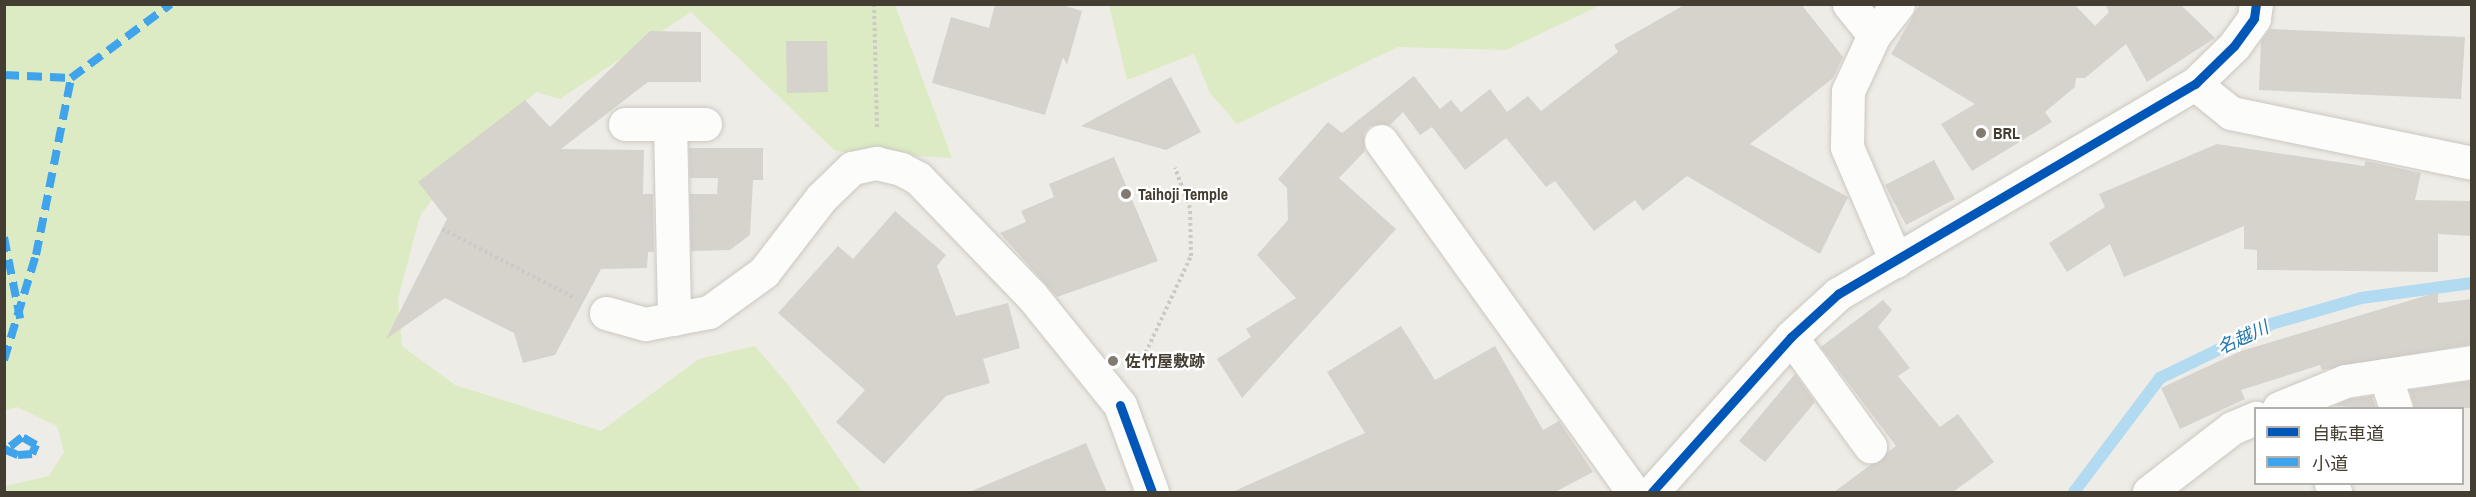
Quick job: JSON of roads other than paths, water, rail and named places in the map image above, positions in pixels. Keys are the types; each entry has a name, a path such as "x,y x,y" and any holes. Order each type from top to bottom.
{"street":[{"path":"1850,4 1874,35"},
{"path":"1896,261 1847,147 1848,92 1874,35 1898,4"},
{"path":"1652,492 1791,338 1838,294 2196,84 2234,46 2254,18 2256,4"},
{"path":"2196,84 2231,113 2472,163"},
{"path":"625,124 705,124"},
{"path":"670,124 674,319"},
{"path":"1381,141 1633,492"},
{"path":"606,313 645,324 709,312 764,272 821,198 852,168 876,163 918,178 1032,296 1120,405 1152,492"},
{"path":"1791,338 1870,446"},
{"path":"2297,405 2345,381 2472,362"},
{"path":"2385,375 2396,407"},
{"path":"2149,492 2232,428 2254,419"}],"waterway":[{"name":"名越川","path":"2074,492 2160,378 2271,324 2361,298 2472,283"}],"place":[{"name":"BRL","path":"1981,133"},
{"name":"Taihoji Temple","path":"1126,194"},
{"name":"佐竹屋敷跡","path":"1113,361"}]}
